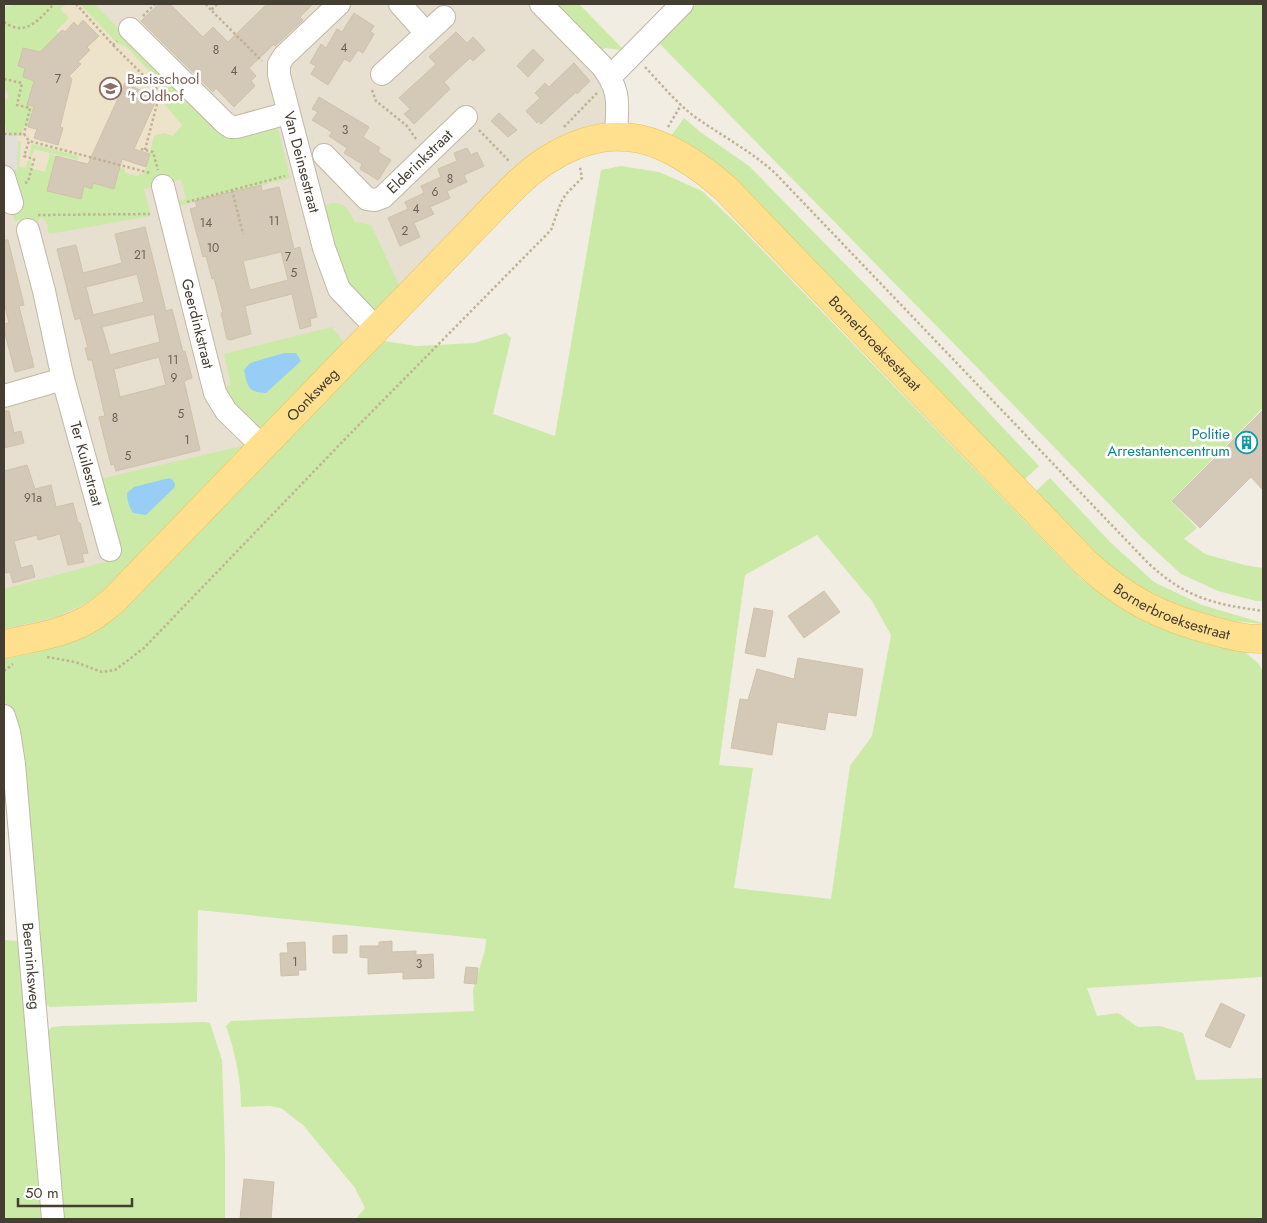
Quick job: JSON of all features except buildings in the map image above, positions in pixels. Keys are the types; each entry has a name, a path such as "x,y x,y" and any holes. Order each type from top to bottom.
{"main road":[{"name":"Oonksweg","path":"10,653 87,620 113,601 474,228 526,177 546,161 572,146 590,140 616,136"},
{"name":"Bornerbroeksestraat","path":"616,136 638,138 661,145 684,156 725,188 1085,562 1120,592 1145,606 1180,621 1240,638 1263,639"}],"street":[{"path":"278,64 339,4"},
{"path":"400,4 426,33"},
{"path":"541,4 602,66 610,77 617,93 616,136"},
{"path":"610,77 682,4"},
{"path":"382,74 444,17"},
{"path":"130,29 225,123 232,127 288,113"},
{"name":"Van Deinsestraat","path":"278,64 288,113 324,248 339,290 377,329"},
{"name":"Elderinkstraat","path":"324,155 367,199 375,200 383,197 466,117"},
{"path":"307,182 347,180"},
{"name":"Geerdinkstraat","path":"165,194 215,392 226,411 263,447"},
{"name":"Ter Kuilestraat","path":"32,222 44,291 63,379 110,550"},
{"path":"4,396 63,379"},
{"name":"Beerninksweg","path":"4,716 9,732 14,764 53,1219"}],"path":[{"path":"4,22 16,28 29,26 54,4"},
{"path":"76,4 113,45 163,95 158,100 145,150"},
{"path":"206,4 260,60 278,64"},
{"path":"211,10 218,4"},
{"path":"113,45 130,29"},
{"name":"Bornerbroeksestraat","path":"633,55 681,105 697,118 763,162 775,173 1134,549 1167,580 1191,594 1209,601 1263,611"},
{"path":"382,74 372,86 376,101 407,126 417,141 429,152"},
{"path":"4,79 22,83 17,105 30,108 24,134 29,141 165,194 232,190 307,182"},
{"path":"466,117 526,177"},
{"path":"4,134 24,134"},
{"path":"8,190 28,182 34,159 24,156 29,141"},
{"path":"32,222 154,214 165,194 153,152 141,149"},
{"path":"43,657 74,662 102,672 115,670 144,648 346,438 551,230 560,202 582,178 580,162"},
{"path":"232,190 243,234"},
{"path":"4,671 10,653"}],"shaded area":[{"path":"4,4 533,4 618,99 605,123 598,130 569,136 126,602 4,647"},
{"name":"Basisschool 't Oldhof","path":"67,4 80,4 125,46 172,97 165,105 183,125 173,136 150,154 144,174 137,176 124,173 125,169 96,171 50,154 45,172 30,168 28,160 26,168 19,167 21,141 18,141 18,136 21,136 24,126 37,129 35,139 58,144 63,128 60,127 62,77 81,64 78,62 87,47 99,36 83,20 78,26 74,22 65,32 62,30 58,34 56,31 60,9"},
{"path":"8,136 18,136 17,170 7,170"}],"green space":[{"path":"16,4 67,4 60,9 69,18 56,31 58,34 44,53 23,48 18,66 25,68 23,77 34,81 27,104 34,106 28,127 24,126 21,136 8,136 4,119 4,100 9,98 4,85 4,8"},
{"path":"80,4 94,4 213,123 276,121 290,178 174,207 173,202 186,199 181,179 144,189 151,216 49,234 46,221 40,217 38,222 21,227 19,220 15,221 11,211 7,170 17,170 18,141 21,141 19,167 26,168 28,160 31,161 30,168 45,172 50,154 56,156 47,190 81,199 84,186 92,188 93,183 114,189 119,173 97,167 99,162 125,169 125,173 137,176 140,173 144,174 154,136 164,133 173,136 182,125 165,105 172,97 126,46 118,44"},
{"path":"550,4 579,4 622,48 620,50 605,48 598,54 590,38 572,19 564,19"},
{"path":"696,4 1263,4 1263,408 1171,501 1197,528 1184,539 1205,554 1244,565 1263,568 1263,601 1256,601 1218,591 1181,574 1142,538 659,43"},
{"path":"684,118 699,131 749,166 945,366 1039,466 1024,480 668,140"},
{"path":"32,144 79,156 78,160 34,149 32,156 29,155"},
{"path":"621,166 659,172 702,191 739,226 1080,578 1114,603 1169,630 1240,648 1258,663 1263,671 1263,977 1087,988 1097,1016 1118,1013 1138,1027 1160,1026 1183,1033 1196,1080 1263,1078 1263,1219 356,1219 365,1208 355,1188 303,1125 281,1108 269,1106 241,1107 237,1066 226,1026 231,1021 474,1011 473,990 485,950 486,939 198,910 197,1002 50,1007 46,1004 7,708 4,699 4,656 72,638 117,616 384,341 417,346 474,343 506,333 511,338 493,414 555,436 601,170","holes":["817,535 872,601 891,635 872,736 850,766 831,899 734,888 753,768 719,765 745,575"]},
{"path":"332,203 344,206 355,222 371,225 401,289 372,318 353,294 315,209"},
{"path":"332,327 348,348 270,427 249,427 220,388 231,385 224,354"},
{"path":"251,444 98,597 59,616 4,629 4,589 105,562 119,556 100,479"},
{"path":"1050,478 1111,543 1154,582 1202,605 1263,624 1206,618 1147,594 1107,567 1035,492"},
{"path":"4,940 18,941 41,1219 4,1219"},
{"path":"210,1023 222,1060 225,1219 60,1219 46,1033 52,1027 62,1026"}],"water":[{"path":"284,353 296,353 301,361 266,393 255,392 249,388 244,370 250,363"},
{"path":"169,478 175,484 174,488 146,515 133,513 128,504 127,493 134,487"}],"place":[{"name":"Basisschool 't Oldhof","path":"111,88"},
{"name":"Politie Arrestantencentrum","path":"1246,443"}]}
